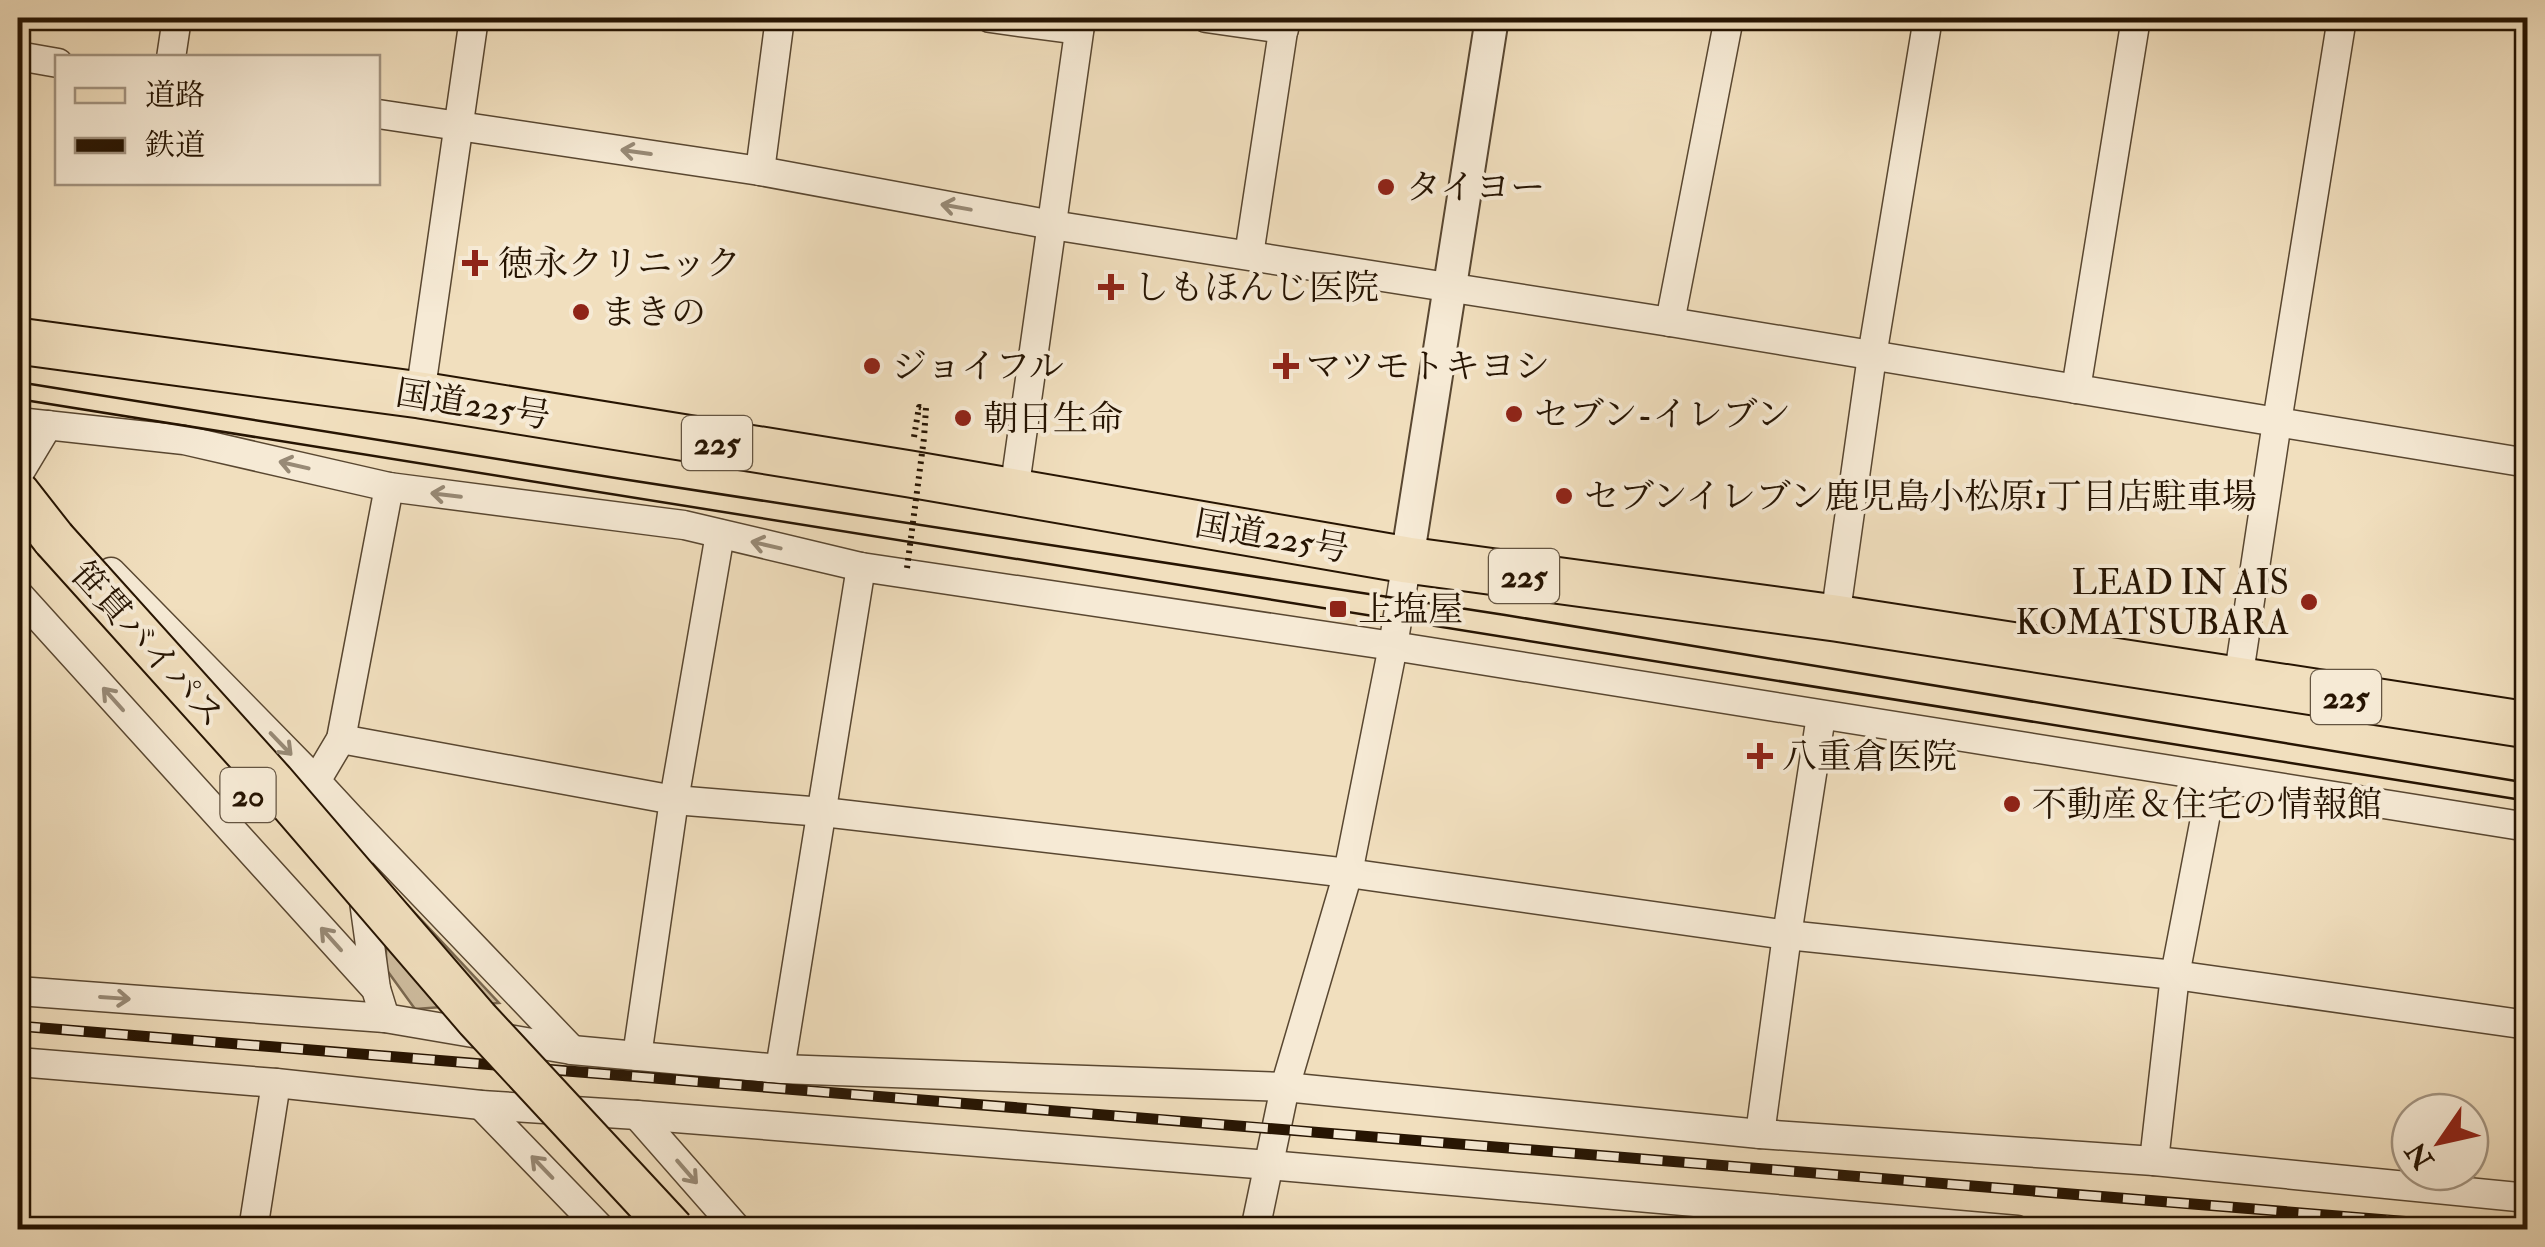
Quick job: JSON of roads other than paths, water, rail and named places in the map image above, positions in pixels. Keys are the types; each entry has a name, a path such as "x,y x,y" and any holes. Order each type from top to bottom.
{"highway":[{"name":"国道225号","path":"18,340 420,395 1406,560 1835,618 2528,725"}],"main road":[{"name":"笹貫バイパス","path":"19,482 30,558 273,782 477,1019 673,1230"}],"street":[{"path":"171,55 177,18"},
{"path":"420,395 474,18"},
{"path":"760,170 780,18"},
{"path":"990,18 1080,24 1014,492"},
{"path":"1206,18 1285,23 1248,255"},
{"path":"1255,1230 1285,1088 1348,873 1393,646 1492,18"},
{"path":"1670,322 1729,18"},
{"path":"1835,618 1872,356 1928,18"},
{"path":"2076,389 2136,18"},
{"path":"2238,680 2342,18"},
{"path":"18,56 55,62"},
{"path":"380,114 760,170 1052,225 2528,463"},
{"path":"18,422 184,440 389,487 684,525 861,567 1393,646 2528,827"},
{"path":"48,425 19,482 316,781 572,1050"},
{"path":"316,781 341,740 389,487"},
{"path":"636,1056 674,800 720,534"},
{"path":"30,558 376,989"},
{"path":"780,1068 861,567"},
{"path":"1760,1134 1820,716"},
{"path":"341,740 674,800 823,812 1348,873 1786,935 2175,974 2528,1024"},
{"path":"2154,1161 2175,974 2212,777"},
{"path":"353,820 376,989 385,1018"},
{"path":"18,991 385,1018 572,1050 780,1068 1285,1088 1760,1134 2154,1161 2528,1198"},
{"path":"18,1062 481,1105 1268,1165 1733,1218 2017,1230"},
{"path":"253,1230 276,1083"},
{"path":"481,1105 602,1230"},
{"path":"637,1115 738,1230"}],"tram line":[{"path":"18,382 1505,615 2528,783"},
{"path":"18,399 2528,801"}],"railway":[{"path":"18,1026 2510,1230"}],"place":[{"name":"タイヨー","path":"1386,187"},
{"name":"徳永クリニック","path":"475,263"},
{"name":"しもほんじ医院","path":"1111,287"},
{"name":"まきの","path":"581,312"},
{"name":"ジョイフル","path":"872,366"},
{"name":"マツモトキヨシ","path":"1286,366"},
{"name":"セブン-イレブン","path":"1514,414"},
{"name":"朝日生命","path":"963,418"},
{"name":"セブンイレブン鹿児島小松原1丁目店駐車場","path":"1564,496"},
{"name":"LEAD IN AIS KOMATSUBARA","path":"2309,602"},
{"name":"上塩屋","path":"1338,609"},
{"name":"八重倉医院","path":"1760,756"},
{"name":"不動産＆住宅の情報館","path":"2012,804"}]}
